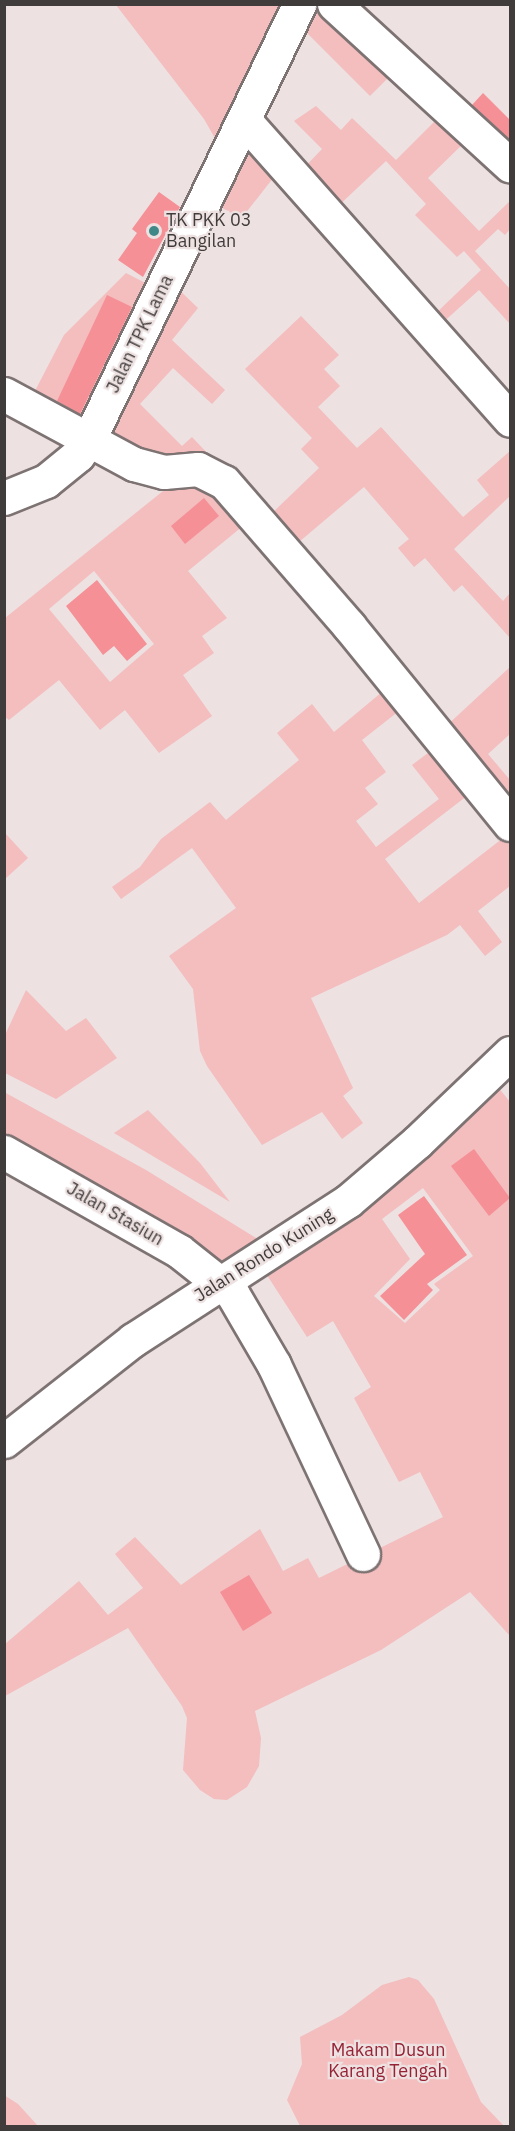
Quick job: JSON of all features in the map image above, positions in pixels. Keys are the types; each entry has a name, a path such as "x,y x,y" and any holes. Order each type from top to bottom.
{"street":[{"name":"Jalan TPK Lama","path":"4,498 46,481 78,455 90,438 299,4"},
{"path":"334,4 510,165"},
{"path":"244,120 510,420"},
{"path":"4,394 90,438 134,464 164,472 198,469 224,483 349,626 510,824"},
{"name":"Jalan Rondo Kuning","path":"4,1441 133,1341 348,1201 433,1128 510,1053"},
{"name":"Jalan Stasiun","path":"4,1152 132,1223 222,1282 241,1305 274,1365 363,1554"}],"green space":[{"path":"116,5 286,5 220,147 204,119"},
{"path":"311,5 322,5 395,71 370,96 301,27"},
{"path":"316,106 341,130 352,118 396,160 441,115 468,139 428,178 479,231 510,201 510,229 505,235 498,229 475,251 510,289 510,324 479,290 440,325 433,316 481,270 464,251 457,257 415,215 426,204 386,161 335,209 301,171 322,149 294,121"},
{"path":"248,139 277,173 241,219 216,204"},
{"path":"126,273 153,287 88,422 23,414 64,335"},
{"path":"175,286 198,308 172,340 225,390 212,404 173,368 140,404 182,446 192,437 225,472 166,460 102,434"},
{"path":"301,316 339,355 324,369 340,386 318,407 357,448 381,427 463,517 489,495 477,480 510,451 510,496 454,549 503,601 510,593 510,638 462,585 454,592 425,558 414,567 398,548 409,539 364,487 293,547 267,518 319,468 301,449 312,438 245,369"},
{"path":"199,481 249,521 188,571 227,618 202,636 214,653 183,675 212,716 159,753 125,710 100,730 59,680 9,720 5,717 5,618 173,483","holes":["94,571 154,644 110,682 49,609"]},
{"path":"510,667 510,734 488,754 510,780 510,811 443,729"},
{"path":"388,687 404,707 362,740 386,772 365,788 378,804 356,821 376,847 439,799 412,765 436,747 472,792 385,859 419,903 507,835 510,840 510,886 478,911 502,942 485,956 460,925 447,935 311,998 353,1088 343,1096 363,1123 342,1139 322,1112 262,1145 207,1066 200,1051 193,989 169,956 236,908 192,848 121,899 112,887 140,867 161,839 210,802 226,820 299,760 277,733 312,704 334,732"},
{"path":"5,833 28,858 4,879"},
{"path":"26,990 66,1031 86,1018 117,1058 56,1099 5,1073 5,1035"},
{"path":"494,1082 510,1102 510,1636 470,1592 381,1650 255,1711 261,1738 259,1766 247,1787 227,1800 214,1799 200,1790 183,1770 187,1718 182,1706 128,1628 5,1696 5,1644 79,1581 108,1615 143,1588 115,1554 135,1537 181,1585 260,1529 283,1571 308,1558 319,1578 443,1517 420,1472 399,1482 354,1398 371,1387 333,1321 307,1337 263,1269","holes":["423,1188 473,1256 434,1284 440,1290 405,1323 374,1296 410,1259 382,1219"]},
{"path":"4,1092 146,1170 261,1241 219,1266 5,1143"},
{"path":"148,1110 200,1163 230,1202 114,1133"},
{"name":"Makam Dusun Karang Tengah","path":"409,1977 418,1980 434,1999 481,2102 504,2126 300,2126 287,2100 302,2064 300,2037 342,2015 382,1985"},
{"path":"4,2095 18,2104 38,2126 5,2126"}],"building":[{"path":"483,93 510,120 510,140 472,105"},
{"path":"159,192 180,207 143,277 118,260 137,233 132,229"},
{"path":"107,295 132,307 80,414 57,401"},
{"path":"204,498 219,516 185,544 171,526"},
{"path":"97,580 147,644 127,661 114,646 103,655 66,606"},
{"path":"474,1149 510,1198 489,1216 451,1166"},
{"path":"424,1196 467,1255 427,1284 433,1290 404,1320 380,1296 425,1254 398,1215"},
{"path":"249,1575 272,1613 243,1631 220,1592"}],"place":[{"name":"TK PKK 03 Bangilan","path":"154,231"}]}
